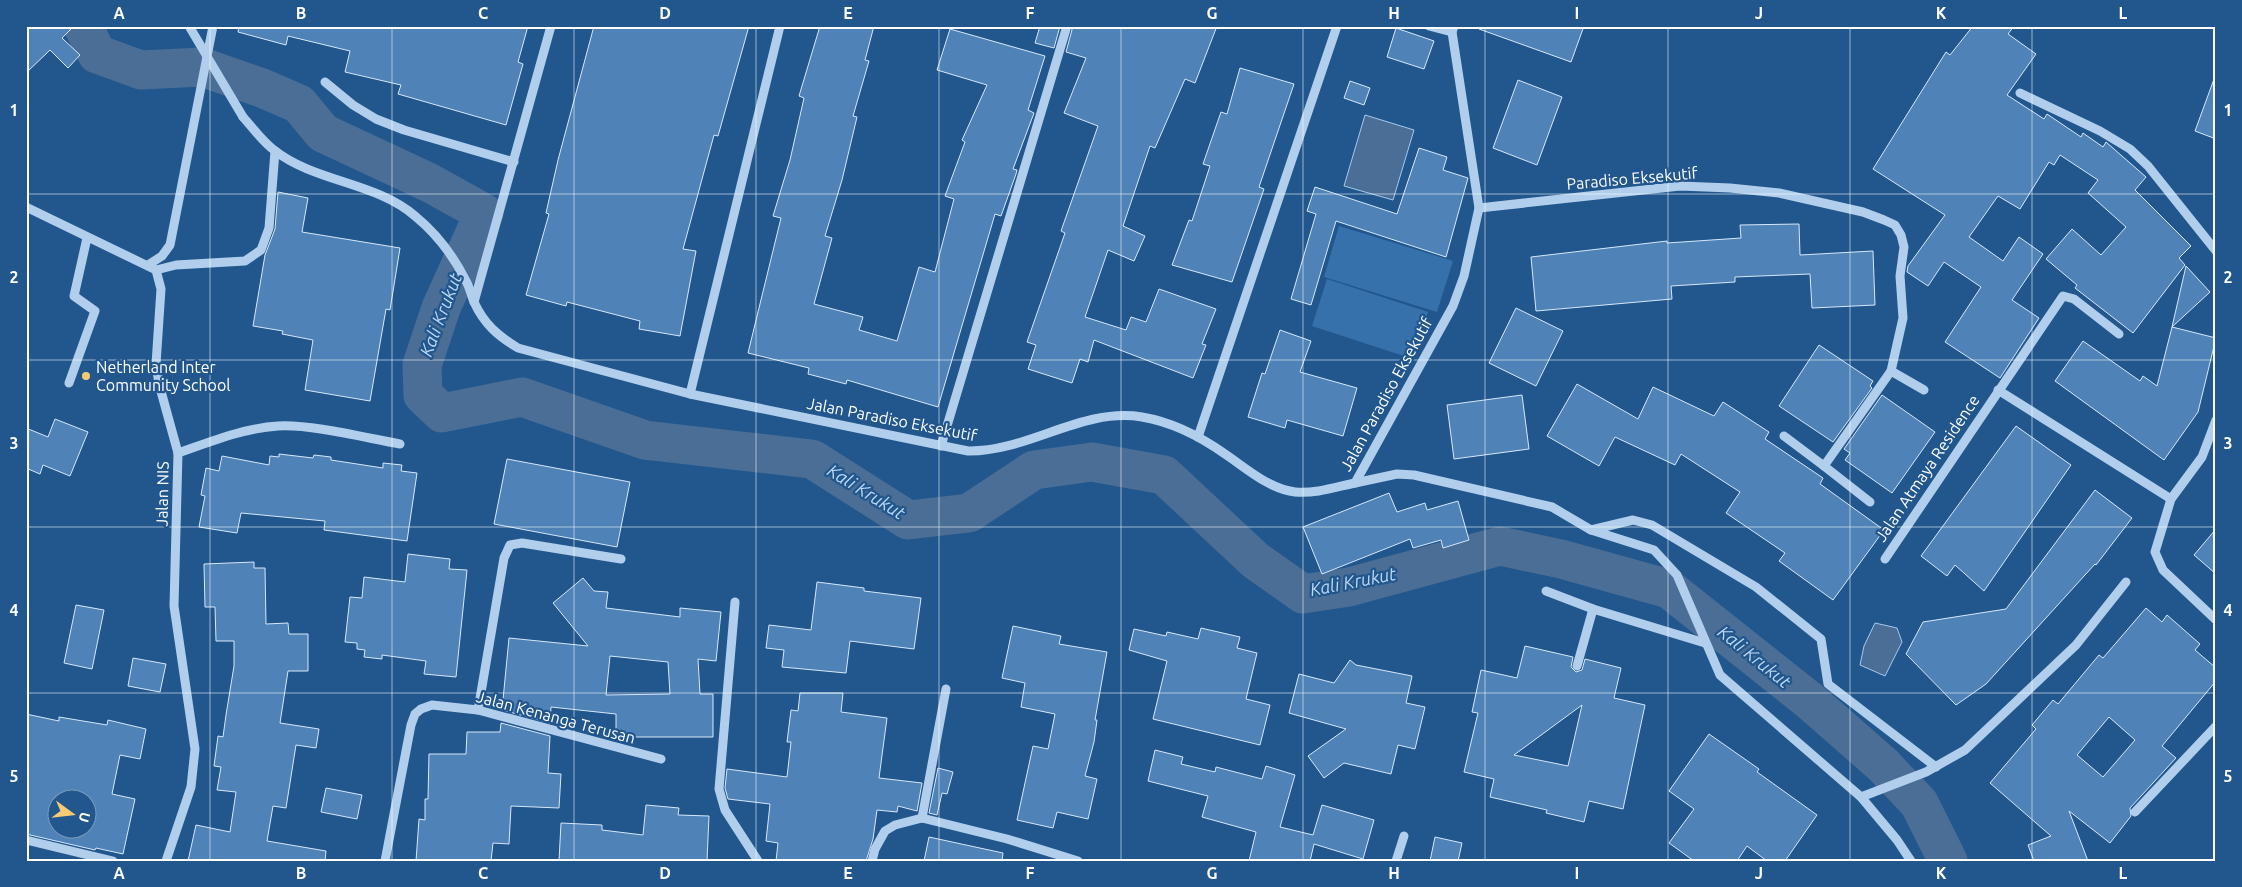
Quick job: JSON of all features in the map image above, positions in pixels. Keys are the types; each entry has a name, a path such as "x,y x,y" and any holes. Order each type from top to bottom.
{"street":[{"name":"Jalan Paradiso Eksekutif","path":"189,26 244,117 275,151 300,164 396,202 413,214 439,237 467,281 474,302 486,324 498,336 518,348 690,394 968,451 987,452 1096,419 1116,416 1142,417 1168,424 1198,437 1262,479 1294,492 1313,492 1355,483 1453,306 1464,276 1479,208 1453,29"},
{"path":"474,302 552,26"},
{"path":"690,394 780,26"},
{"path":"941,446 1067,26"},
{"path":"1198,437 1337,26"},
{"path":"1430,26 1453,29"},
{"path":"152,267 170,245 212,30"},
{"path":"325,82 353,105 376,119 404,130 514,162"},
{"path":"2020,93 2100,131 2130,149 2148,166 2216,251"},
{"path":"26,207 87,238 152,267 245,261 261,250 269,228 275,151"},
{"name":"Paradiso Eksekutif","path":"1479,208 1680,186 1730,188 1779,193 1864,212 1895,225 1901,235 1904,247 1900,276 1903,318 1891,371"},
{"path":"69,383 95,311 74,296 87,238"},
{"name":"Jalan NIS","path":"152,267 161,288 156,364 159,384 178,453 174,606 195,749 191,787 166,861"},
{"path":"1998,390 2063,296 2074,299 2120,334"},
{"path":"1824,466 1891,371 1924,390"},
{"name":"Jalan Atmaya Residence","path":"1885,559 1998,390 2171,499"},
{"path":"2216,420 2202,457 2171,499 2155,552 2163,570 2216,620"},
{"path":"178,453 242,433 279,426 304,428 400,444"},
{"path":"1784,436 1870,502"},
{"path":"1355,483 1398,474 1414,474 1552,506 1591,530 1654,550 1677,575 1720,675 1861,798 1897,840 1911,861"},
{"path":"1591,530 1633,520 1652,525 1756,587 1821,639 1828,684 1936,767"},
{"path":"478,710 504,558 510,545 522,543 621,560"},
{"path":"1861,798 1926,772 1965,750 2076,645 2126,582"},
{"path":"1546,591 1593,609 1705,643"},
{"path":"735,602 719,789 725,810 758,861"},
{"path":"1578,666 1593,609"},
{"path":"922,818 946,688"},
{"name":"Jalan Kenanga Terusan","path":"385,861 411,725 415,714 422,708 432,706 478,710 660,760"},
{"path":"2136,812 2216,726"},
{"path":"872,861 875,849 885,831 895,825 922,818 1007,839 1078,861"},
{"path":"1396,861 1404,836"},
{"path":"26,840 113,861"}],"shaded area":[{"path":"1365,115 1414,130 1393,200 1344,186"},
{"path":"1339,226 1453,261 1437,312 1324,277"},
{"path":"1327,279 1428,312 1413,359 1312,326"},
{"path":"1875,623 1897,628 1902,642 1885,676 1860,665 1864,646"}],"building":[{"path":"26,26 74,26 62,38 80,55 68,68 50,50 26,73"},
{"path":"239,26 528,26 518,62 523,64 506,125 398,94 401,85 345,72 350,51 288,36 286,45 238,32"},
{"path":"594,26 749,26 718,136 714,135 683,249 696,251 680,336 639,329 640,321 567,302 566,306 526,295 549,214 546,213 558,160"},
{"path":"820,26 874,26 865,60 869,61 853,116 857,117 842,180 825,236 832,238 814,304 863,317 859,330 897,341 919,267 935,272 954,199 945,196 965,142 962,140 987,85 937,70 950,29 1045,56 1028,110 1034,113 1013,169 1017,170 1016,174 1001,216 995,214 938,407 847,380 846,384 808,374 809,368 748,353 781,218 773,216 790,160 804,98 799,96"},
{"path":"1040,26 1060,26 1054,48 1035,43"},
{"path":"1073,26 1217,26 1195,83 1185,79 1155,148 1150,146 1123,226 1145,236 1134,261 1108,250 1085,317 1126,330 1131,317 1146,322 1159,289 1216,309 1202,344 1206,345 1193,378 1094,340 1088,362 1080,359 1072,383 1028,369 1036,345 1027,342 1065,233 1061,231 1098,126 1064,113 1086,58 1066,52"},
{"path":"1480,26 1584,26 1571,62 1479,29"},
{"path":"1973,26 2014,26 2008,34 2036,54 2007,95 2044,119 2047,114 2081,137 2083,133 2103,147 2106,142 2146,177 2135,190 2191,246 2179,258 2185,265 2133,333 2075,288 2077,285 2046,259 2072,229 2101,255 2126,227 2088,193 2098,180 2060,155 2054,165 2049,162 2020,209 1998,196 1969,237 2003,261 2019,237 2043,254 2012,300 2039,318 2000,378 1945,342 1981,287 1944,262 1928,286 1907,272 1908,266 1945,215 1873,169 1946,52 1950,55"},
{"path":"1396,28 1434,41 1424,69 1387,57"},
{"path":"1240,68 1294,84 1259,187 1264,189 1232,282 1172,265 1189,220 1192,221 1210,166 1203,164 1221,112 1227,114"},
{"path":"2214,79 2216,80 2216,139 2195,131"},
{"path":"1518,80 1562,97 1537,165 1493,148"},
{"path":"1350,81 1370,88 1364,105 1344,98"},
{"path":"1419,148 1447,157 1443,170 1468,178 1446,257 1336,221 1311,305 1291,299 1316,214 1307,211 1315,187 1397,214"},
{"path":"278,192 308,198 302,232 400,248 390,310 386,309 370,401 305,390 313,340 282,334 283,331 253,326 265,255 275,229"},
{"path":"1799,224 1800,255 1873,251 1875,305 1812,308 1810,274 1735,277 1735,282 1671,286 1672,299 1536,311 1531,257 1667,241 1667,243 1741,238 1740,225"},
{"path":"2186,266 2210,292 2172,327"},
{"path":"1516,308 1563,331 1536,386 1489,363"},
{"path":"2172,327 2216,338 2198,412 2164,460 2055,381 2083,341 2140,381 2143,376 2157,386"},
{"path":"1280,330 1311,341 1300,372 1357,388 1343,436 1287,420 1285,428 1248,417 1262,373 1265,374"},
{"path":"1819,345 1873,381 1870,386 1872,388 1833,442 1779,406"},
{"path":"1577,384 1638,419 1653,387 1714,416 1723,402 1769,432 1765,439 1823,478 1820,484 1884,530 1833,600 1779,561 1785,553 1726,513 1740,492 1681,454 1675,465 1615,437 1599,466 1547,436"},
{"path":"1522,395 1529,449 1454,459 1447,405"},
{"path":"1882,395 1935,432 1892,493 1845,460 1850,453 1844,449"},
{"path":"55,419 88,432 70,476 43,465 40,474 26,468 26,428 48,437"},
{"path":"2016,426 2071,465 1984,591 1955,565 1947,576 1921,556"},
{"path":"279,454 313,458 314,455 331,457 331,460 383,468 383,463 402,465 401,471 417,473 407,541 324,530 325,521 241,513 237,533 199,527 205,496 201,495 206,468 219,471 222,456 269,465 270,456 279,457"},
{"path":"507,459 630,482 617,547 494,524"},
{"path":"2095,490 2132,518 2096,565 1986,684 1956,705 1906,654 1923,622 2006,609"},
{"path":"1389,493 1397,512 1425,503 1427,510 1458,501 1469,540 1443,548 1441,540 1413,548 1410,539 1322,574 1303,527"},
{"path":"2216,529 2216,574 2194,555"},
{"path":"408,554 450,559 449,569 467,570 456,677 424,674 426,661 382,655 382,659 364,657 365,650 357,649 357,643 345,642 350,597 362,598 364,577 405,582"},
{"path":"254,562 254,568 265,568 266,624 288,623 289,634 308,634 308,671 288,671 280,723 319,729 316,748 296,745 286,808 273,806 267,841 326,851 325,861 188,861 196,825 230,832 236,792 217,790 221,767 214,766 218,736 223,737 234,666 234,641 216,641 215,607 205,607 204,564"},
{"path":"583,578 594,591 608,592 606,608 680,617 680,608 721,612 716,661 698,659 700,694 713,694 713,737 616,737 616,714 551,707 550,723 502,710 509,638 588,646 553,603","holes":["610,656 668,662 670,694 606,695"]},
{"path":"817,582 864,588 864,591 921,598 914,649 850,641 846,673 782,667 784,650 766,648 769,625 811,630"},
{"path":"76,605 104,610 92,669 64,663"},
{"path":"2146,608 2162,622 2167,615 2200,644 2195,650 2216,668 2216,681 2162,746 2176,758 2130,808 2131,816 2110,843 2069,811 2088,861 2034,861 2028,845 2051,836 1990,783 2036,729 2032,725 2053,700 2058,704 2099,655 2103,658","holes":["2109,717 2135,740 2103,777 2077,755"]},
{"path":"1013,626 1061,636 1059,644 1107,652 1095,720 1097,720 1094,742 1085,776 1097,779 1088,819 1057,812 1053,828 1017,820 1033,746 1048,749 1055,714 1021,707 1025,683 1002,678"},
{"path":"1201,628 1240,637 1237,648 1257,653 1246,699 1270,705 1260,745 1153,719 1167,661 1129,650 1134,629 1166,636 1167,632 1198,639"},
{"path":"1525,646 1573,657 1571,667 1576,672 1582,670 1585,659 1621,668 1614,698 1645,705 1623,809 1589,801 1584,822 1546,813 1547,810 1490,797 1494,779 1464,772 1478,713 1472,712 1481,670 1517,678","holes":["1582,705 1568,766 1514,755"]},
{"path":"133,658 166,664 160,692 128,686"},
{"path":"1350,660 1356,665 1412,676 1406,703 1425,707 1415,749 1398,745 1391,774 1344,763 1324,778 1308,756 1346,729 1289,713 1299,674 1334,683"},
{"path":"800,693 843,693 841,712 887,718 879,778 922,783 917,811 898,806 897,812 877,810 873,839 866,861 776,861 778,843 766,841 770,804 728,799 725,788 727,769 787,777 791,742 787,742 791,710 798,711"},
{"path":"26,714 59,721 59,717 107,725 108,720 146,729 140,759 120,755 112,794 135,799 123,854 52,840 98,840 98,790 48,790 48,839 26,834"},
{"path":"501,723 550,736 548,773 561,774 559,808 511,806 509,844 493,843 491,861 416,861 419,819 425,820 425,799 428,799 429,754 466,754 467,732 500,732"},
{"path":"1709,734 1759,769 1757,772 1817,815 1785,861 1767,861 1747,846 1737,861 1694,861 1669,843 1694,809 1669,791"},
{"path":"1155,750 1183,757 1181,764 1215,772 1216,767 1262,779 1266,766 1295,775 1280,827 1313,835 1322,805 1374,820 1363,859 1314,844 1310,861 1249,861 1256,832 1202,817 1208,796 1148,781"},
{"path":"938,768 953,772 947,794 942,793 937,815 929,813"},
{"path":"326,788 362,795 357,819 321,812"},
{"path":"646,805 679,808 678,815 709,816 707,861 559,861 561,823 602,825 602,830 643,835"},
{"path":"929,837 1003,853 1002,861 924,861"},
{"path":"1435,837 1462,843 1458,861 1430,861"}],"waterway":[{"name":"Kali Krukut","path":"83,26 97,54 141,70 202,67 262,88 299,104 323,133 430,183 484,213 441,308 422,365 423,395 442,413 522,397 645,440 812,459 908,520 969,513 1034,470 1092,462 1164,475 1255,560 1303,594 1349,587 1500,546 1561,559 1669,589 1810,701 1883,765 1919,803 1948,861"}],"place":[{"name":"Netherland Inter Community School","path":"86,376"}]}
